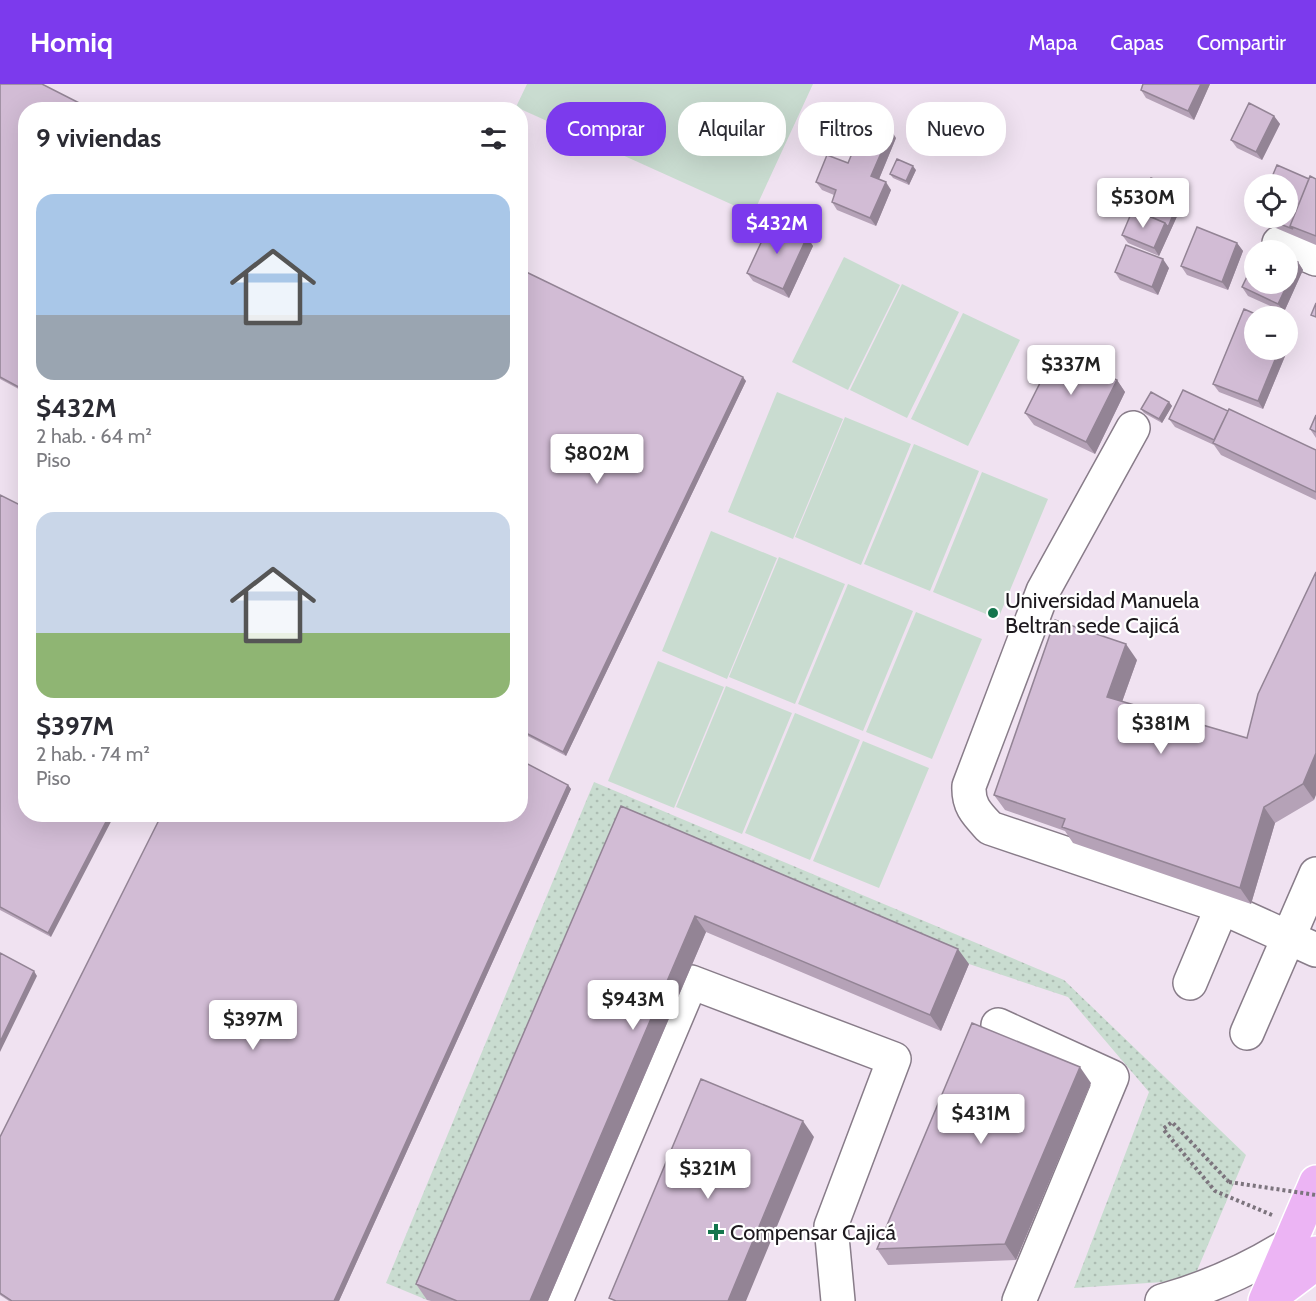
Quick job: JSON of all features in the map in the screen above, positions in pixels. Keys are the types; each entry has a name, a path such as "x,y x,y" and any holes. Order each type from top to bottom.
{"highway":[{"path":"1266,1301 1310,1268 1302,1249 1299,1226 1316,1182"}],"street":[{"path":"1298,251 1316,259"},
{"path":"1133,428 1043,591 969,786 969,800 974,812 990,828 1222,907 1303,943"},
{"path":"1247,1033 1303,943 1316,874"},
{"path":"1190,983 1222,907"},
{"path":"556,1301 691,982 894,1059 831,1226 838,1301"},
{"path":"998,1025 1112,1077 1022,1300"},
{"path":"1162,1301 1204,1289 1302,1249"}],"path":[{"path":"1240,1202 1215,1191 1163,1129 1172,1122 1229,1182 1316,1195"}],"green space":[{"path":"527,84 813,84 805,102 798,102 798,116 786,142 786,102 678,102 678,156 780,156 753,214 625,156 666,156 666,102 546,102 546,121 528,112 528,102 518,102"},
{"path":"844,257 900,285 848,390 792,362"},
{"path":"902,284 959,312 907,418 850,390"},
{"path":"963,313 1020,340 968,446 911,419"},
{"path":"777,392 843,419 793,539 728,512"},
{"path":"845,417 911,444 861,565 795,537"},
{"path":"914,444 979,471 930,591 864,564"},
{"path":"982,472 1048,499 998,619 933,592"},
{"path":"711,531 777,558 727,679 662,651"},
{"path":"779,557 845,584 795,704 729,677"},
{"path":"848,584 913,611 863,731 798,704"},
{"path":"916,612 982,639 932,759 866,732"},
{"path":"658,661 724,687 674,808 608,781"},
{"path":"726,686 792,713 742,834 676,807"},
{"path":"795,713 860,740 810,860 745,833"},
{"path":"863,741 929,768 879,888 813,861"},
{"path":"594,782 1064,980 1246,1155 1193,1280 1074,1288 1149,1092 1068,997 969,964 632,822 427,1300 386,1283"}],"building":[{"path":"0,84 42,84 77,102 18,102 18,387 0,377"},
{"path":"1143,84 1201,84 1188,111 1141,90"},
{"path":"1249,103 1274,116 1256,152 1231,140"},
{"path":"827,156 848,163 851,156 880,156 871,176 886,182 870,218 832,202 836,190 816,182"},
{"path":"897,159 913,166 906,181 890,174"},
{"path":"1277,165 1298,174 1273,174"},
{"path":"1298,174 1309,179 1298,206"},
{"path":"1310,176 1316,179 1316,236 1295,228 1298,228 1298,206"},
{"path":"1151,178 1174,188 1167,204 1176,208 1168,227 1165,223 1137,211"},
{"path":"1133,209 1165,223 1154,248 1122,235"},
{"path":"771,221 807,237 783,289 747,273"},
{"path":"1197,227 1237,243 1222,282 1181,266"},
{"path":"1126,245 1163,259 1152,287 1115,272"},
{"path":"528,273 743,377 563,752 528,734"},
{"path":"1257,294 1283,294 1278,304"},
{"path":"1316,303 1316,317 1311,315"},
{"path":"1244,309 1244,360 1275,360 1258,401 1213,384"},
{"path":"1056,351 1117,380 1086,442 1025,413"},
{"path":"1183,390 1228,411 1214,440 1169,419"},
{"path":"1151,392 1169,402 1159,419 1141,409"},
{"path":"1229,409 1316,450 1316,492 1213,443"},
{"path":"1316,415 1316,432 1310,429"},
{"path":"0,495 18,504 18,822 106,822 48,933 0,907"},
{"path":"1316,572 1316,753 1303,784 1264,807 1240,888 1062,827 1065,819 994,795 1055,620 1126,644 1107,697 1247,738 1258,694"},
{"path":"528,764 568,785 334,1301 12,1301 0,1293 0,1137 158,822 528,822"},
{"path":"621,806 958,949 930,1015 695,916 530,1301 457,1301 416,1284"},
{"path":"0,953 34,971 0,1042"},
{"path":"972,1023 1080,1067 1005,1244 877,1249"},
{"path":"701,1079 803,1121 728,1301 616,1301 609,1298"}],"place":[{"name":"Universidad Manuela Beltran sede Cajicá","path":"993,613"},
{"name":"Compensar Cajicá","path":"716,1232"}]}
